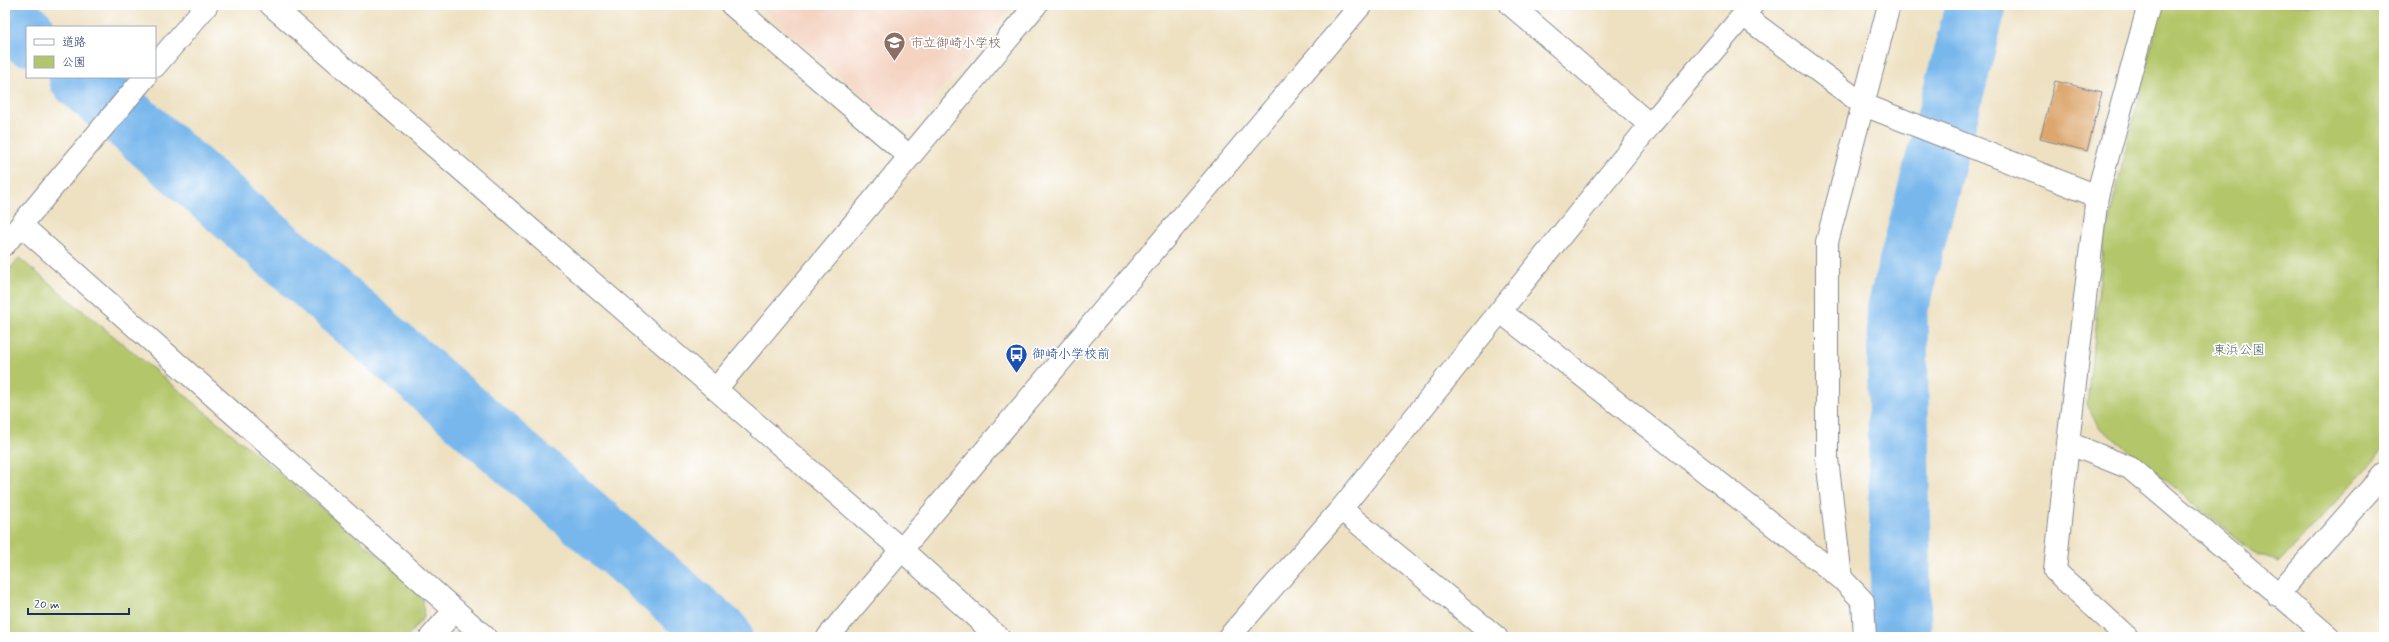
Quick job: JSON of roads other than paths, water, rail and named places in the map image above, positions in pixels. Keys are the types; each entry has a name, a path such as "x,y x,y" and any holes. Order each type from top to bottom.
{"street":[{"path":"271,5 903,551 998,637"},
{"path":"732,5 909,156"},
{"path":"716,389 1036,5"},
{"path":"828,637 903,551 1360,5"},
{"path":"1511,5 1650,125"},
{"path":"1842,578 1827,458 1827,242 1889,5"},
{"path":"2127,637 2055,571 2096,196 2149,5"},
{"path":"156,65 201,7"},
{"path":"1229,637 1341,509 1650,125 1748,10 1864,105 2096,196"},
{"path":"5,244 144,78"},
{"path":"21,225 485,637"},
{"path":"1501,312 1842,578 1863,601 1865,637"},
{"path":"2068,442 2130,468 2329,637"},
{"path":"2277,594 2384,474"},
{"path":"1341,509 1496,637"},
{"path":"431,637 455,610"}],"waterway":[{"path":"1901,637 1897,311 1976,5"},
{"path":"5,17 26,34"},
{"path":"80,78 722,637"}],"place":[{"name":"市立御崎小学校","path":"894,62"},
{"name":"御崎小学校前","path":"1017,374"}],"park label":[{"name":"東浜公園","path":"2239,350"}]}
